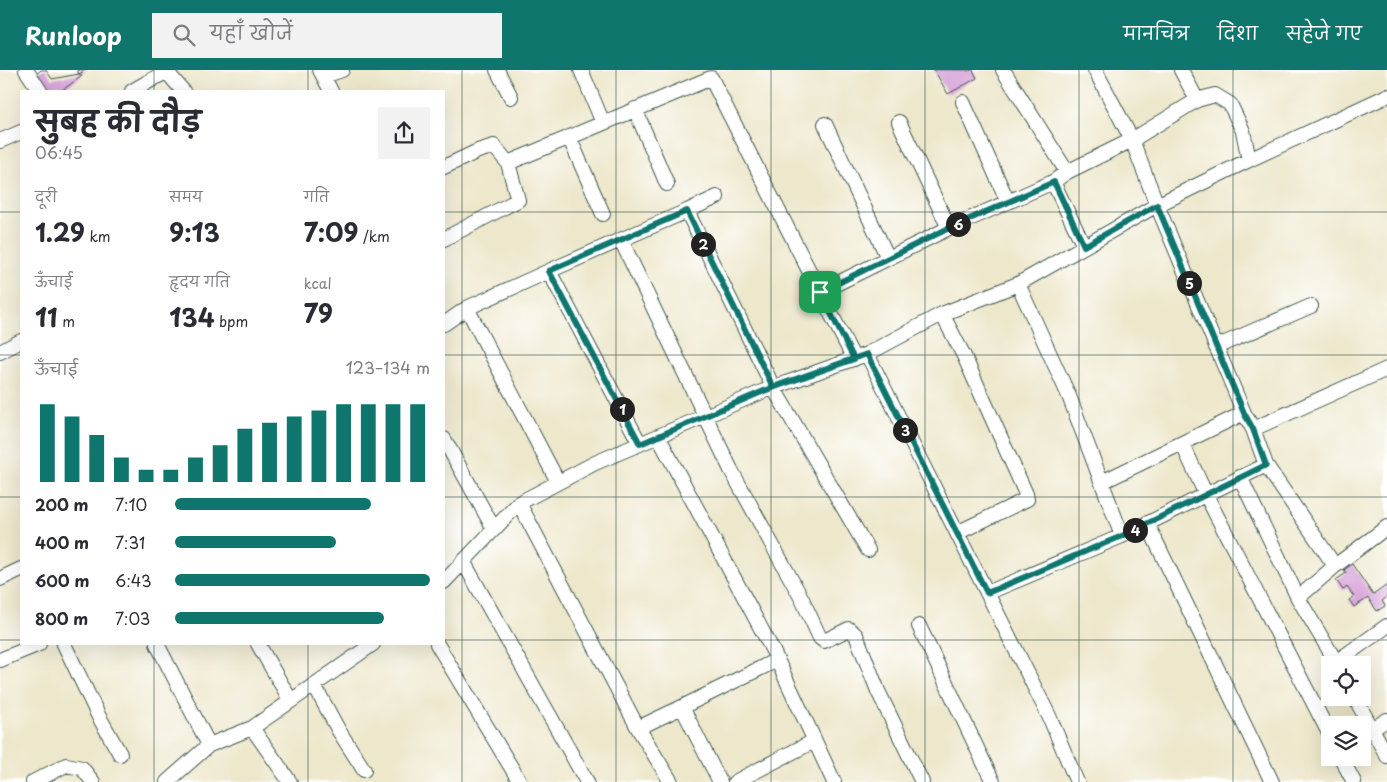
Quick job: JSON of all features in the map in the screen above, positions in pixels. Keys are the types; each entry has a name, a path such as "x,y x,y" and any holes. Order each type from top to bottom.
{"street":[{"path":"26,70 39,90"},
{"path":"330,90 322,73 342,70"},
{"path":"497,70 511,96"},
{"path":"580,70 604,123"},
{"path":"1004,70 1066,172"},
{"path":"1095,70 1132,140 1216,347 1244,413 1253,429 1266,465 1335,566"},
{"path":"1182,70 1197,100"},
{"path":"134,90 168,71 182,90"},
{"path":"508,163 635,110 708,74 854,359"},
{"path":"820,292 949,228 1054,182 1066,172 1132,140 1197,100 1215,95 1230,104 1242,131 1249,160"},
{"path":"445,581 519,503 558,482 595,463 773,387 867,354 942,314 1018,284 1157,205 1387,96"},
{"path":"963,102 1008,202"},
{"path":"635,110 667,184"},
{"path":"899,122 949,228"},
{"path":"826,124 888,258"},
{"path":"0,141 20,132"},
{"path":"569,137 603,214"},
{"path":"445,167 494,146 508,163 518,200 445,238"},
{"path":"1054,182 1084,246"},
{"path":"445,323 467,308 718,197"},
{"path":"687,211 773,387 868,550"},
{"path":"621,240 731,470 802,599 820,638 824,641 849,629 856,635 878,691 922,782"},
{"path":"549,271 640,444"},
{"path":"1018,284 1069,396 1122,536"},
{"path":"1216,347 1311,306"},
{"path":"467,308 558,482"},
{"path":"942,314 964,356 1027,499 957,533"},
{"path":"0,352 20,342"},
{"path":"867,354 1049,716 1077,782"},
{"path":"1253,429 1387,369"},
{"path":"1102,482 1244,413"},
{"path":"658,436 777,660 834,782"},
{"path":"445,441 494,529"},
{"path":"1182,443 1206,495 1321,718"},
{"path":"987,593 1122,536 1266,465"},
{"path":"1240,478 1298,598 1333,656"},
{"path":"519,503 638,728 671,782"},
{"path":"1147,524 1272,782"},
{"path":"1298,598 1335,566 1387,527"},
{"path":"463,561 587,782"},
{"path":"0,579 20,569"},
{"path":"919,626 994,782"},
{"path":"1346,656 1387,626"},
{"path":"0,660 36,645"},
{"path":"64,645 98,715 120,754"},
{"path":"158,645 209,745"},
{"path":"259,645 291,701"},
{"path":"438,645 520,782"},
{"path":"169,781 209,745 252,728 366,646"},
{"path":"638,728 777,660"},
{"path":"314,685 339,731 364,770"},
{"path":"1359,706 1387,756"},
{"path":"682,707 720,782"},
{"path":"1372,729 1387,720"},
{"path":"252,728 290,782"},
{"path":"735,782 814,741"},
{"path":"33,782 66,765 82,768 93,782"},
{"path":"1345,766 1354,782"}],"building":[{"path":"41,70 46,70 52,79 79,74 82,76 62,90 46,90 35,75"},
{"path":"77,70 86,70 79,74"},
{"path":"934,70 973,70 977,78 948,94"},
{"path":"1352,564 1373,595 1387,585 1387,597 1382,601 1385,606 1377,611 1368,598 1354,607 1349,600 1354,597 1347,587 1343,590 1336,580 1346,573 1344,570"}],"route":[{"path":"820,292 854,359 764,391 640,444 549,271 687,211 773,387 854,359 867,354 987,593 1122,536 1266,465 1253,429 1244,413 1157,205 1084,246 1054,182 949,228 820,292"}]}
